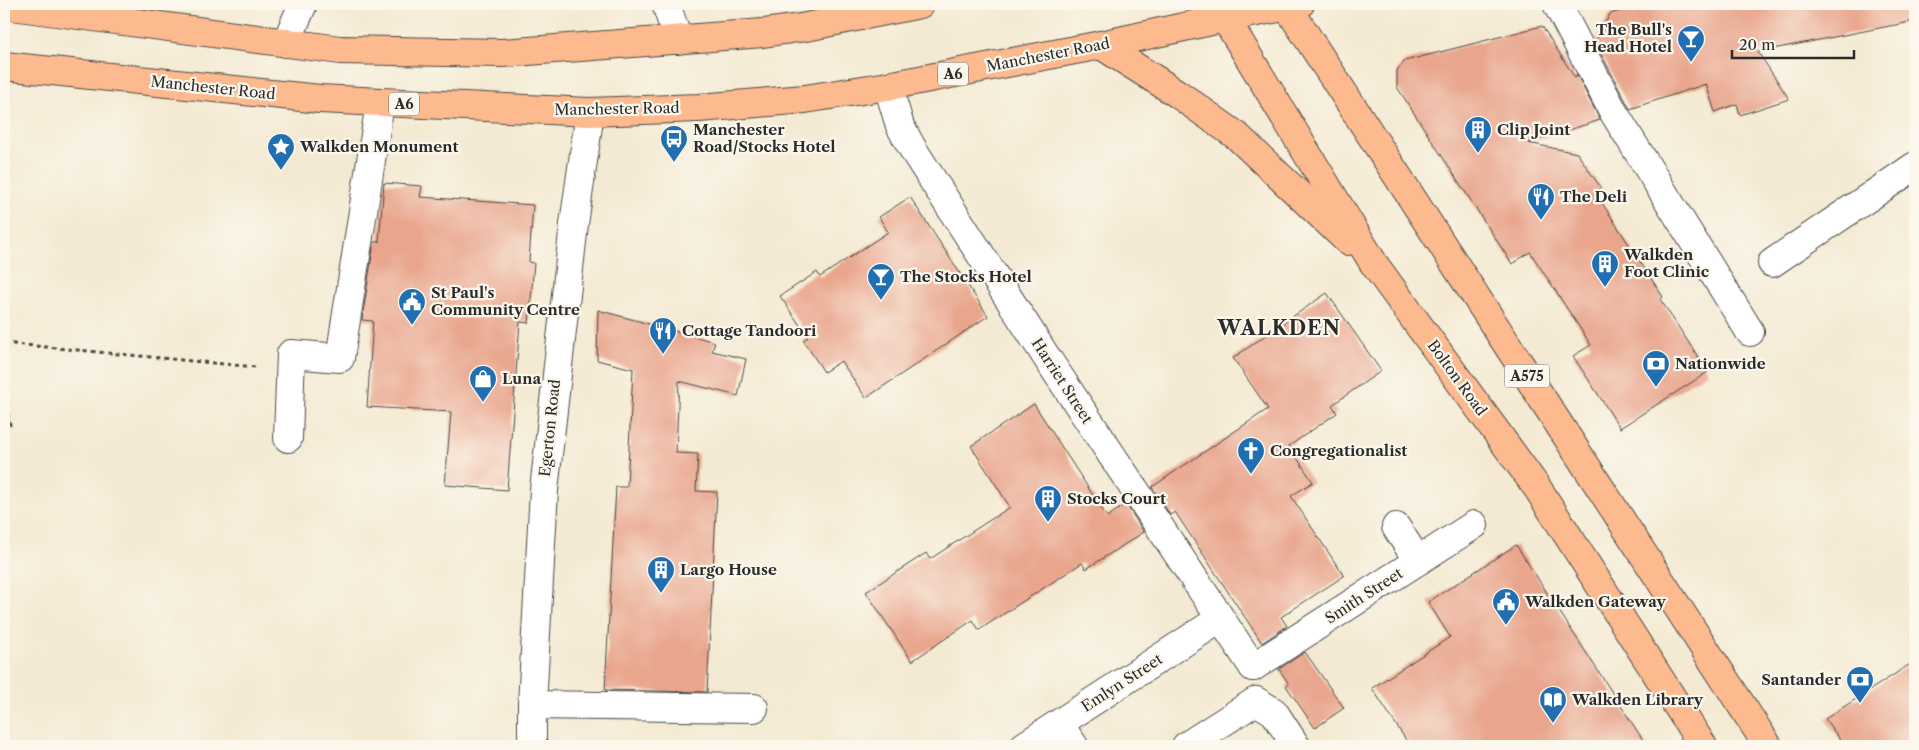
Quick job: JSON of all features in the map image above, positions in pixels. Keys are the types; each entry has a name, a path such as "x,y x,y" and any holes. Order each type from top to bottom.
{"main road":[{"path":"4,6 340,50 502,53 763,33 806,27 920,4"},
{"name":"A6","path":"1223,11 1290,5"},
{"name":"A575","path":"1290,5 1768,746"},
{"name":"Manchester Road","path":"4,66 320,99 380,103 590,112 699,108 805,99 888,86 1101,45 1223,11"},
{"name":"Bolton Road","path":"1223,11 1374,264 1538,489 1703,746"},
{"path":"1101,45 1178,94 1237,136 1374,264"}],"street":[{"path":"286,43 303,4"},
{"path":"666,4 678,40"},
{"path":"1558,4 1614,113 1750,332"},
{"name":"Harriet Street","path":"888,86 900,126 914,151 1049,361 1253,667"},
{"path":"288,438 291,354 340,358 380,103"},
{"name":"Egerton Road","path":"532,746 532,705 544,490 574,224 590,112"},
{"path":"1772,263 1915,166"},
{"name":"Smith Street","path":"1253,667 1474,525"},
{"path":"1396,527 1418,561"},
{"name":"Emlyn Street","path":"1024,746 1220,619"},
{"path":"1253,667 1256,700"},
{"path":"1186,746 1256,700"},
{"path":"1256,700 1274,712 1296,746"},
{"path":"532,705 754,708"},
{"path":"1059,724 1074,746"}],"path":[{"path":"4,343 291,370"},
{"path":"4,390 10,425 4,427"}],"building":[{"name":"The Bull's Head Hotel","path":"1642,4 1915,4 1915,21 1758,52 1789,99 1740,115 1737,104 1715,112 1706,84 1630,109 1595,42 1610,14"},
{"path":"1542,26 1575,78 1577,75 1600,120 1528,143 1577,153 1601,188 1595,192 1663,297 1660,299 1708,372 1620,428 1573,356 1591,345 1530,252 1512,264 1397,87 1397,70 1405,61"},
{"path":"384,183 422,186 420,197 533,205 529,262 534,263 529,323 520,322 507,490 445,485 451,412 367,407 373,321 362,320 374,242 379,242"},
{"name":"The Stocks Hotel","path":"910,197 988,316 866,398 841,361 824,372 803,340 808,337 780,296 817,272 820,277 888,232 879,217"},
{"path":"1327,293 1381,371 1332,405 1337,413 1289,446 1313,482 1291,496 1344,576 1281,617 1287,626 1262,643 1175,512 1170,515 1152,487 1268,409 1233,358"},
{"name":"Largo House","path":"598,310 715,342 712,351 746,359 738,396 679,381 676,453 698,454 696,491 717,492 707,692 605,690 616,487 627,487 633,369 597,360"},
{"name":"Stocks Court","path":"1034,404 1107,517 1126,504 1144,532 1086,569 1082,563 979,630 973,620 912,661 866,592 926,553 930,559 1010,507 971,446"},
{"name":"Walkden Gateway","path":"1516,545 1647,746 1410,746 1372,688 1450,637 1428,602"},
{"path":"1305,652 1344,708 1315,728 1286,686 1289,684 1279,669"},
{"path":"1915,661 1915,746 1845,746 1825,719"}],"place":[{"name":"The Bull's Head Hotel","path":"1691,63"},
{"name":"Clip Joint","path":"1478,154"},
{"name":"Manchester Road/Stocks Hotel","path":"674,163"},
{"name":"Walkden Monument","path":"281,171"},
{"name":"The Deli","path":"1541,221"},
{"name":"Walkden Foot Clinic","path":"1605,288"},
{"name":"The Stocks Hotel","path":"881,301"},
{"name":"St Paul's Community Centre","path":"412,326"},
{"name":"Cottage Tandoori","path":"663,355"},
{"name":"Nationwide","path":"1656,388"},
{"name":"Luna","path":"483,403"},
{"name":"Congregationalist","path":"1251,475"},
{"name":"Stocks Court","path":"1048,523"},
{"name":"Largo House","path":"661,594"},
{"name":"Walkden Gateway","path":"1506,626"},
{"name":"Santander","path":"1860,704"},
{"name":"Walkden Library","path":"1553,724"}],"district":[{"name":"WALKDEN","path":"1279,328"}]}
